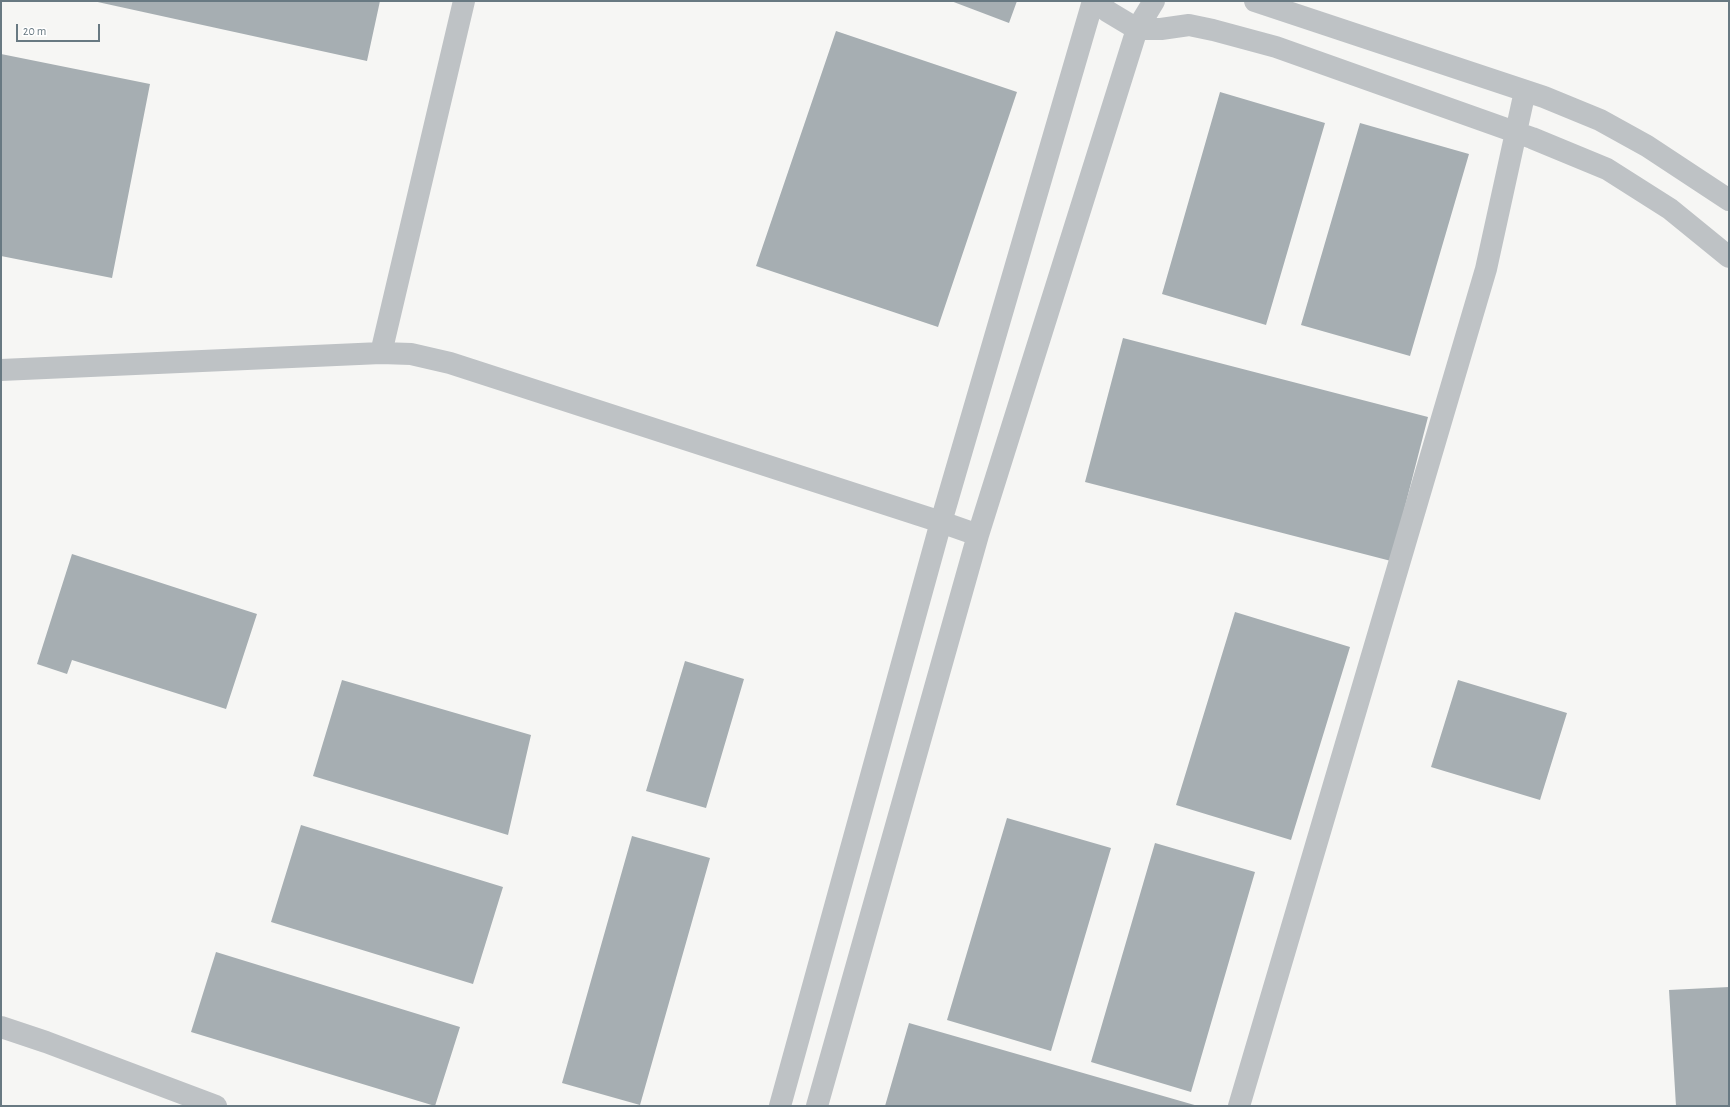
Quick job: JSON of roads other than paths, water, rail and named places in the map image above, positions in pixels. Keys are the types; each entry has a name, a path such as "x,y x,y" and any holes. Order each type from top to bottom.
{"lane":[{"path":"380,353 464,1"},
{"path":"780,1106 941,522 1093,1"},
{"path":"1100,1 1107,11 1137,30 1161,30 1189,25 1262,43 1515,132 1607,169 1670,208 1729,257"},
{"path":"817,1106 978,535 1137,30 1154,1"},
{"path":"1255,1 1525,91 1600,120 1647,146 1729,200"},
{"path":"1239,1106 1486,269 1525,91"},
{"path":"1,370 380,353 410,354 450,363 978,535"},
{"path":"1,1027 46,1042 216,1106"}]}
